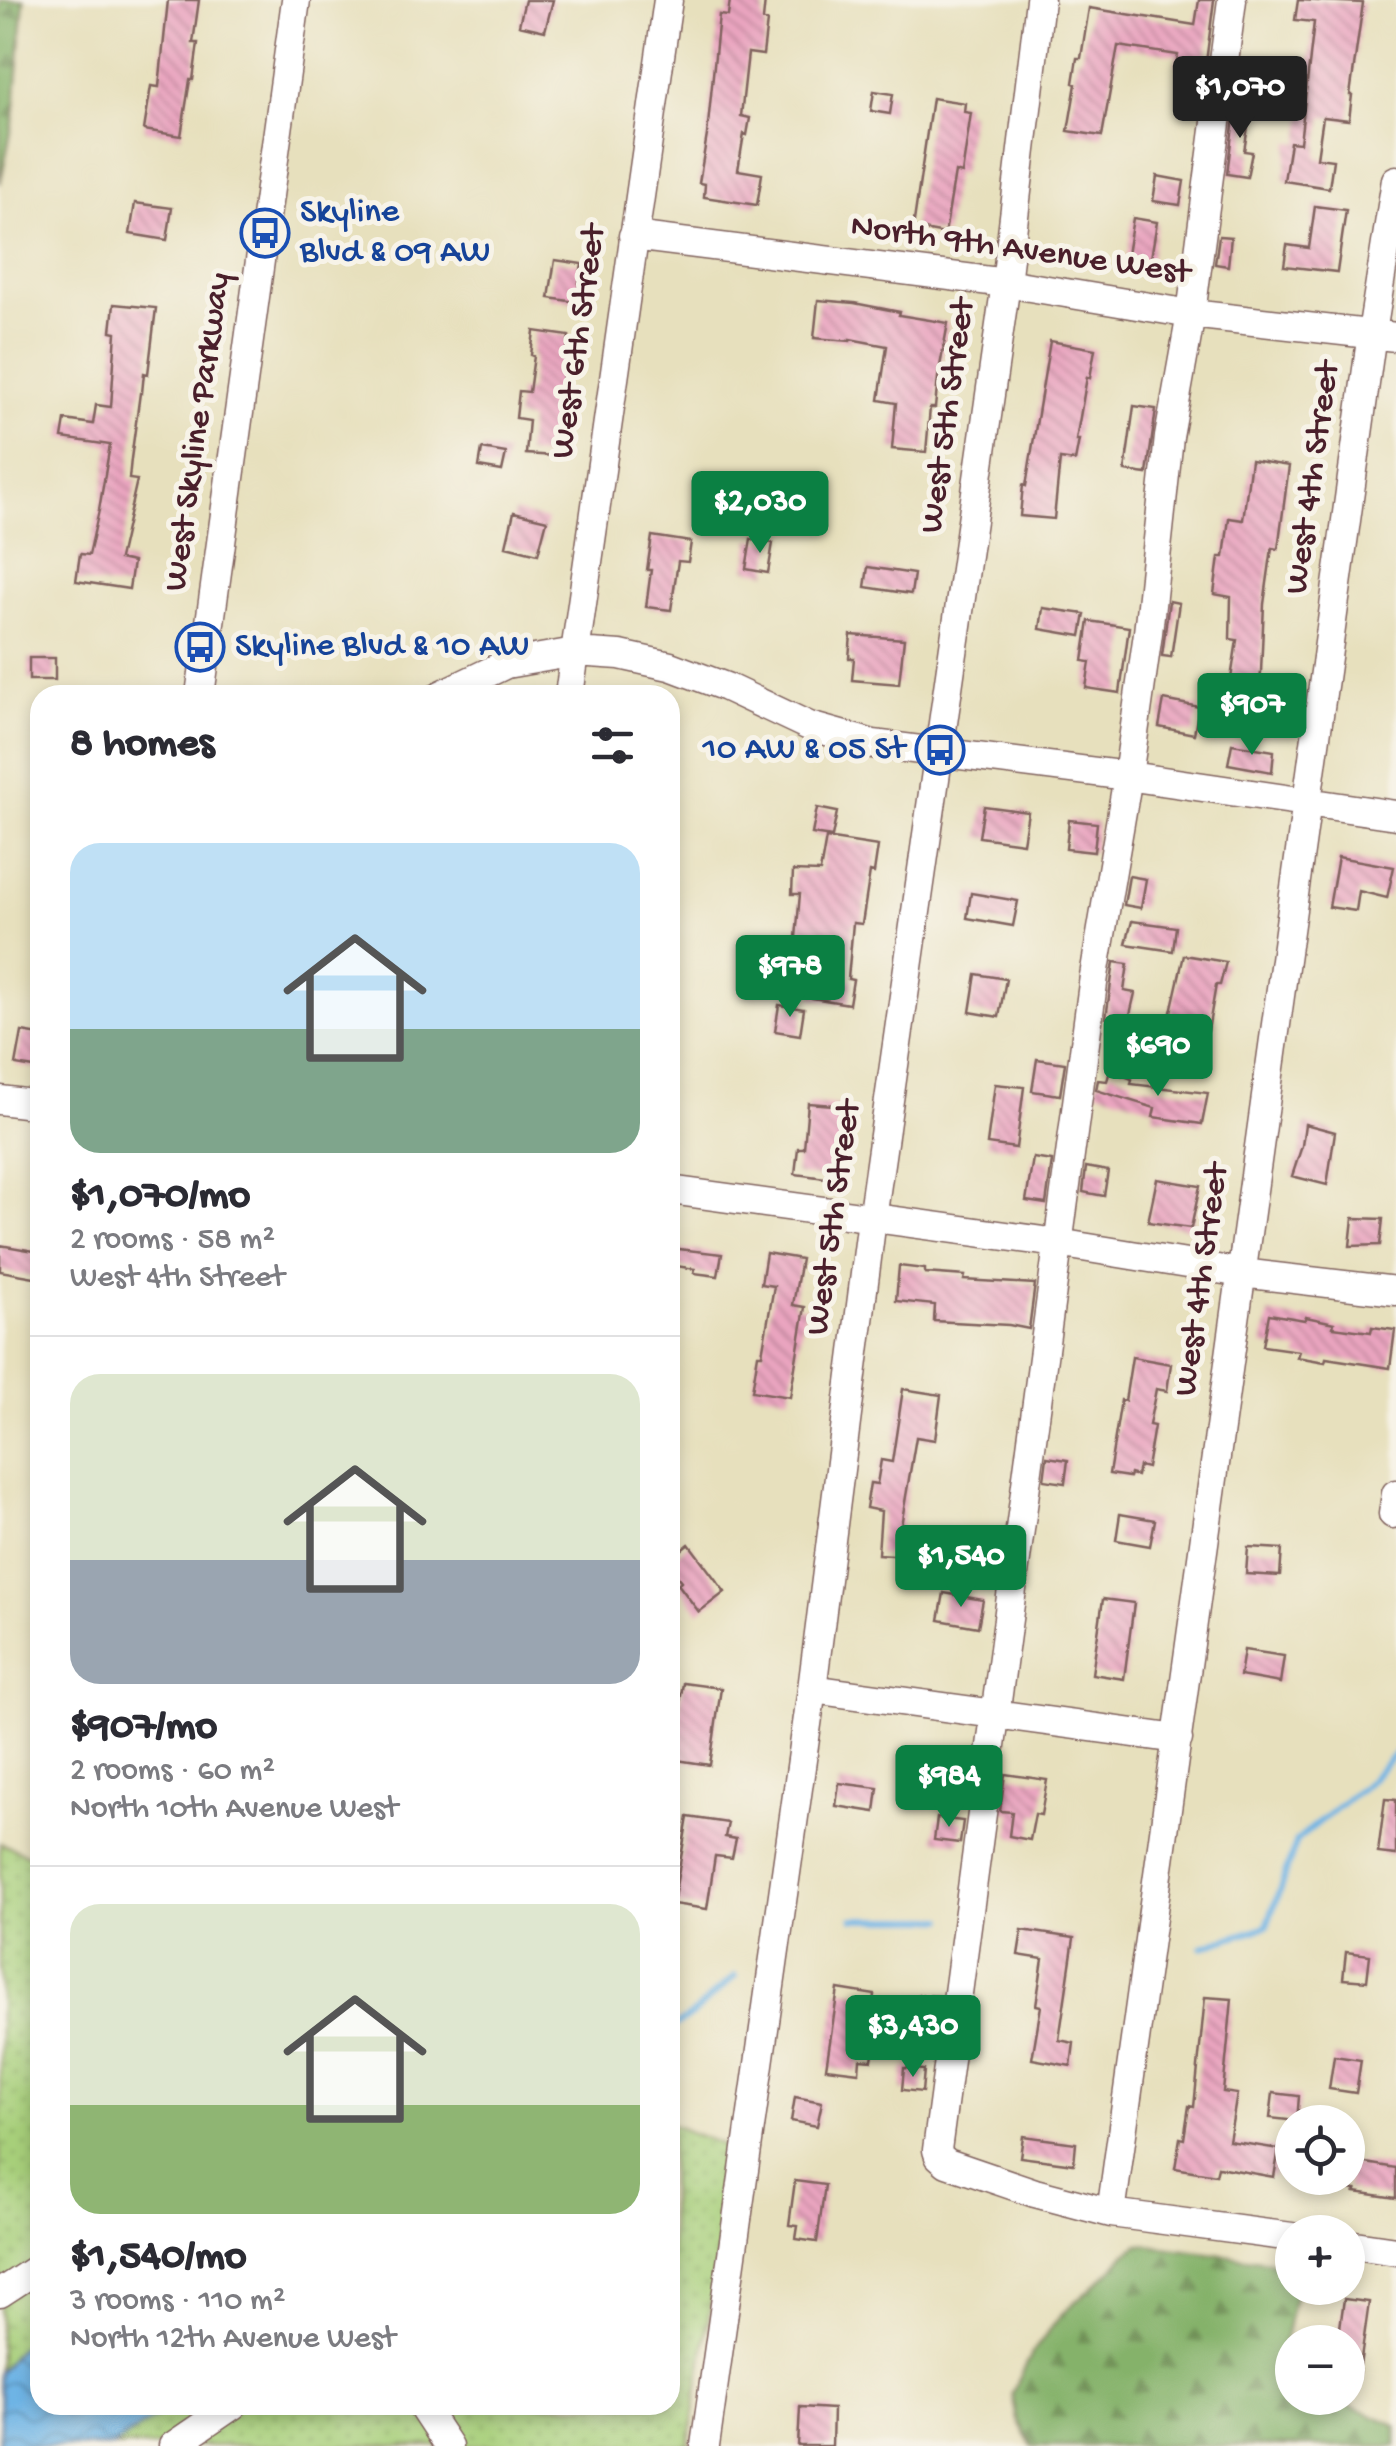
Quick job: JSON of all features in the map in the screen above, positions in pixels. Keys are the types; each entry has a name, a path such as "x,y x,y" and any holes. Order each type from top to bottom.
{"street":[{"name":"West Skyline Parkway","path":"201,685 296,0"},
{"name":"West 6th Street","path":"570,685 668,0"},
{"name":"West 5th Street","path":"705,2446 812,1688 872,1219 1006,282 1040,0"},
{"path":"1232,0 1191,314 1170,437 1128,776 1094,976 937,2150 947,2164 1111,2214 1275,2235"},
{"name":"West 4th Street","path":"1111,2214 1307,802 1384,335 1396,180"},
{"name":"North 9th Avenue West","path":"633,236 1006,282 1191,314 1384,335"},
{"path":"462,685 506,664 575,652 620,654 670,666 809,726 873,744 1396,815"},
{"path":"0,1100 30,1104"},
{"path":"680,1191 1058,1242 1242,1273 1396,1291"},
{"path":"812,1688 1178,1739"},
{"path":"1365,2246 1396,2251"},
{"path":"0,2294 30,2273"},
{"path":"174,2446 219,2415"},
{"path":"428,2415 448,2446"}],"green space":[{"path":"0,0 24,0 14,118 0,184"},
{"path":"0,1843 30,1856 30,2415 680,2415 680,2128 734,2150 689,2446 0,2446"},
{"path":"1139,2244 1275,2262 1275,2305 1292,2305 1288,2325 1275,2325 1275,2415 1365,2415 1365,2412 1396,2425 1396,2446 1032,2446 1017,2420 1012,2393 1033,2352 1061,2315"}],"water":[{"path":"30,2339 30,2415 159,2415 112,2446 0,2446 0,2372"}],"building":[{"path":"168,0 199,0 193,43 198,43 181,136 144,130 151,86 159,87"},
{"path":"525,0 553,0 545,31 519,25"},
{"path":"730,0 765,0 763,55 748,53 741,116 750,118 738,170 762,174 757,205 704,197 705,184 699,183 719,15 728,16"},
{"path":"1199,0 1214,0 1205,70 1176,65 1178,55 1118,46 1102,136 1068,131 1077,58 1081,58 1089,8 1195,25"},
{"path":"1298,0 1363,3 1349,120 1323,117 1317,158 1333,160 1329,188 1284,181 1290,142 1300,143 1314,22 1295,20"},
{"path":"874,91 893,94 890,114 871,111"},
{"path":"932,98 965,103 964,112 971,113 962,174 955,172 945,234 913,228"},
{"path":"1236,101 1252,103 1244,151 1252,152 1247,177 1227,174"},
{"path":"1157,176 1184,181 1180,205 1153,201"},
{"path":"135,203 172,208 167,240 130,234"},
{"path":"1315,206 1346,210 1337,272 1284,266 1287,245 1309,248"},
{"path":"1133,218 1157,222 1150,264 1126,261"},
{"path":"1219,236 1231,237 1228,266 1215,264"},
{"path":"555,260 582,264 576,302 549,298"},
{"path":"818,300 854,303 948,323 935,408 930,408 926,452 892,449 896,403 879,400 887,346 814,338"},
{"path":"114,304 156,308 131,459 129,479 137,480 119,559 133,562 129,589 76,581 80,554 89,555 110,445 62,438 65,420 93,424 96,405 111,407"},
{"path":"534,331 569,336 554,456 526,454 529,420 516,418 519,391 529,392"},
{"path":"1050,341 1095,349 1075,461 1060,459 1054,519 1020,516"},
{"path":"1134,406 1156,409 1147,474 1125,471"},
{"path":"482,449 506,453 502,471 479,467"},
{"path":"1251,460 1289,466 1278,549 1272,548 1264,604 1257,703 1228,698 1237,640 1230,639 1231,597 1214,594 1229,518 1243,520"},
{"path":"514,512 547,520 538,554 506,546"},
{"path":"652,536 691,542 688,562 678,561 671,610 646,607"},
{"path":"751,539 773,543 768,573 746,569"},
{"path":"868,567 914,574 911,594 865,587"},
{"path":"1169,601 1179,603 1171,657 1162,656"},
{"path":"1043,608 1085,614 1081,636 1040,629"},
{"path":"1089,621 1129,627 1120,693 1086,688 1090,662 1083,661"},
{"path":"851,635 904,639 899,684 852,680"},
{"path":"29,658 55,658 55,680 29,680"},
{"path":"1164,700 1199,707 1194,734 1159,727"},
{"path":"1232,744 1274,751 1272,772 1228,764"},
{"path":"984,806 1028,812 1023,843 979,837"},
{"path":"817,808 837,812 832,837 812,834"},
{"path":"1069,820 1097,823 1094,852 1066,849"},
{"path":"826,838 878,846 862,924 853,923 849,1004 812,998 817,968 782,964 784,946 795,948 800,894 792,894 793,871 820,872"},
{"path":"1338,857 1394,867 1387,898 1359,891 1356,911 1329,907"},
{"path":"1129,876 1146,879 1141,908 1124,905"},
{"path":"971,893 1018,901 1013,926 967,918"},
{"path":"1132,921 1176,927 1173,951 1126,944"},
{"path":"1184,955 1226,962 1220,985 1216,985 1208,1031 1168,1025"},
{"path":"1114,962 1128,964 1124,991 1135,993 1128,1023 1106,1018"},
{"path":"976,974 1006,979 999,1017 970,1012"},
{"path":"779,1005 804,1009 800,1035 775,1031"},
{"path":"22,1032 30,1033 30,1067 16,1065"},
{"path":"1037,1059 1065,1063 1060,1095 1032,1091"},
{"path":"1110,1071 1132,1079 1131,1084 1208,1093 1202,1124 1153,1117 1155,1108 1096,1090 1098,1080 1107,1081"},
{"path":"995,1084 1024,1087 1016,1148 987,1144"},
{"path":"808,1103 846,1106 840,1180 795,1174 798,1148 804,1148"},
{"path":"1305,1124 1335,1132 1327,1185 1292,1176"},
{"path":"1033,1158 1052,1161 1046,1204 1026,1201"},
{"path":"1086,1167 1108,1171 1104,1196 1083,1192"},
{"path":"1157,1179 1200,1186 1191,1228 1148,1222"},
{"path":"1353,1218 1383,1219 1380,1245 1350,1246"},
{"path":"0,1245 30,1250 30,1276 0,1271"},
{"path":"680,1249 722,1254 718,1276 694,1273 695,1269 680,1267"},
{"path":"766,1253 801,1259 793,1305 805,1307 790,1397 752,1391 774,1286 761,1284"},
{"path":"899,1266 925,1269 925,1273 965,1276 964,1280 1035,1284 1029,1329 934,1321 935,1305 896,1301"},
{"path":"1269,1314 1305,1320 1306,1317 1334,1323 1333,1327 1371,1332 1372,1327 1395,1330 1390,1368 1326,1358 1325,1362 1297,1357 1299,1351 1263,1346"},
{"path":"1132,1357 1171,1364 1167,1391 1156,1389 1147,1468 1139,1466 1137,1476 1129,1477 1109,1474"},
{"path":"903,1389 941,1395 935,1440 916,1437 900,1532 910,1533 908,1556 878,1554 881,1511 866,1508 870,1483 877,1484 881,1460 892,1462"},
{"path":"1047,1457 1068,1460 1065,1483 1044,1480"},
{"path":"1120,1514 1155,1520 1150,1546 1116,1540"},
{"path":"689,1544 725,1592 699,1612 680,1587 680,1551"},
{"path":"1248,1547 1282,1549 1280,1576 1246,1574"},
{"path":"944,1593 983,1600 978,1627 939,1620"},
{"path":"1103,1599 1134,1603 1124,1679 1092,1674"},
{"path":"1244,1650 1284,1656 1280,1683 1240,1676"},
{"path":"683,1683 721,1688 710,1765 680,1760"},
{"path":"1005,1774 1047,1780 1041,1815 1035,1814 1030,1840 1009,1836 1012,1812 1000,1811"},
{"path":"839,1783 878,1788 875,1812 836,1806"},
{"path":"1385,1799 1396,1800 1396,1855 1378,1853"},
{"path":"688,1817 728,1823 725,1837 736,1839 732,1858 715,1856 707,1909 680,1905 680,1863"},
{"path":"937,1818 963,1821 960,1843 934,1840"},
{"path":"1022,1930 1074,1938 1059,2040 1074,2043 1071,2066 1032,2059 1041,2006 1036,2005 1043,1959 1018,1955"},
{"path":"1346,1952 1370,1955 1367,1981 1343,1979"},
{"path":"838,1989 875,1995 868,2040 875,2041 872,2060 860,2059 859,2072 826,2068"},
{"path":"918,1995 940,1996 937,2020 916,2020"},
{"path":"1205,1997 1232,1999 1223,2092 1237,2094 1229,2141 1275,2148 1274,2177 1218,2167 1216,2175 1175,2168 1189,2106 1194,2107"},
{"path":"1334,2056 1361,2060 1356,2093 1329,2089"},
{"path":"904,2068 924,2070 922,2092 902,2090"},
{"path":"1273,2093 1299,2096 1298,2105 1275,2105 1275,2119 1270,2118"},
{"path":"795,2097 822,2102 817,2126 791,2121"},
{"path":"1023,2136 1076,2143 1074,2164 1020,2157"},
{"path":"1365,2163 1396,2168 1396,2198 1365,2193"},
{"path":"795,2181 825,2185 817,2242 796,2239 798,2226 789,2225"},
{"path":"1369,2302 1365,2330 1365,2325 1340,2325 1343,2305"},
{"path":"800,2407 833,2409 832,2446 798,2446"}],"waterway":[{"path":"1202,1947 1267,1926 1297,1840 1365,1785 1396,1753"},
{"path":"853,1919 944,1919"},
{"path":"680,2023 735,1976"}],"place":[{"name":"Skyline Blvd & 09 AW","path":"265,233"},
{"name":"Skyline Blvd & 10 AW","path":"200,647"},
{"name":"10 AW & 05 St","path":"940,750"}]}
